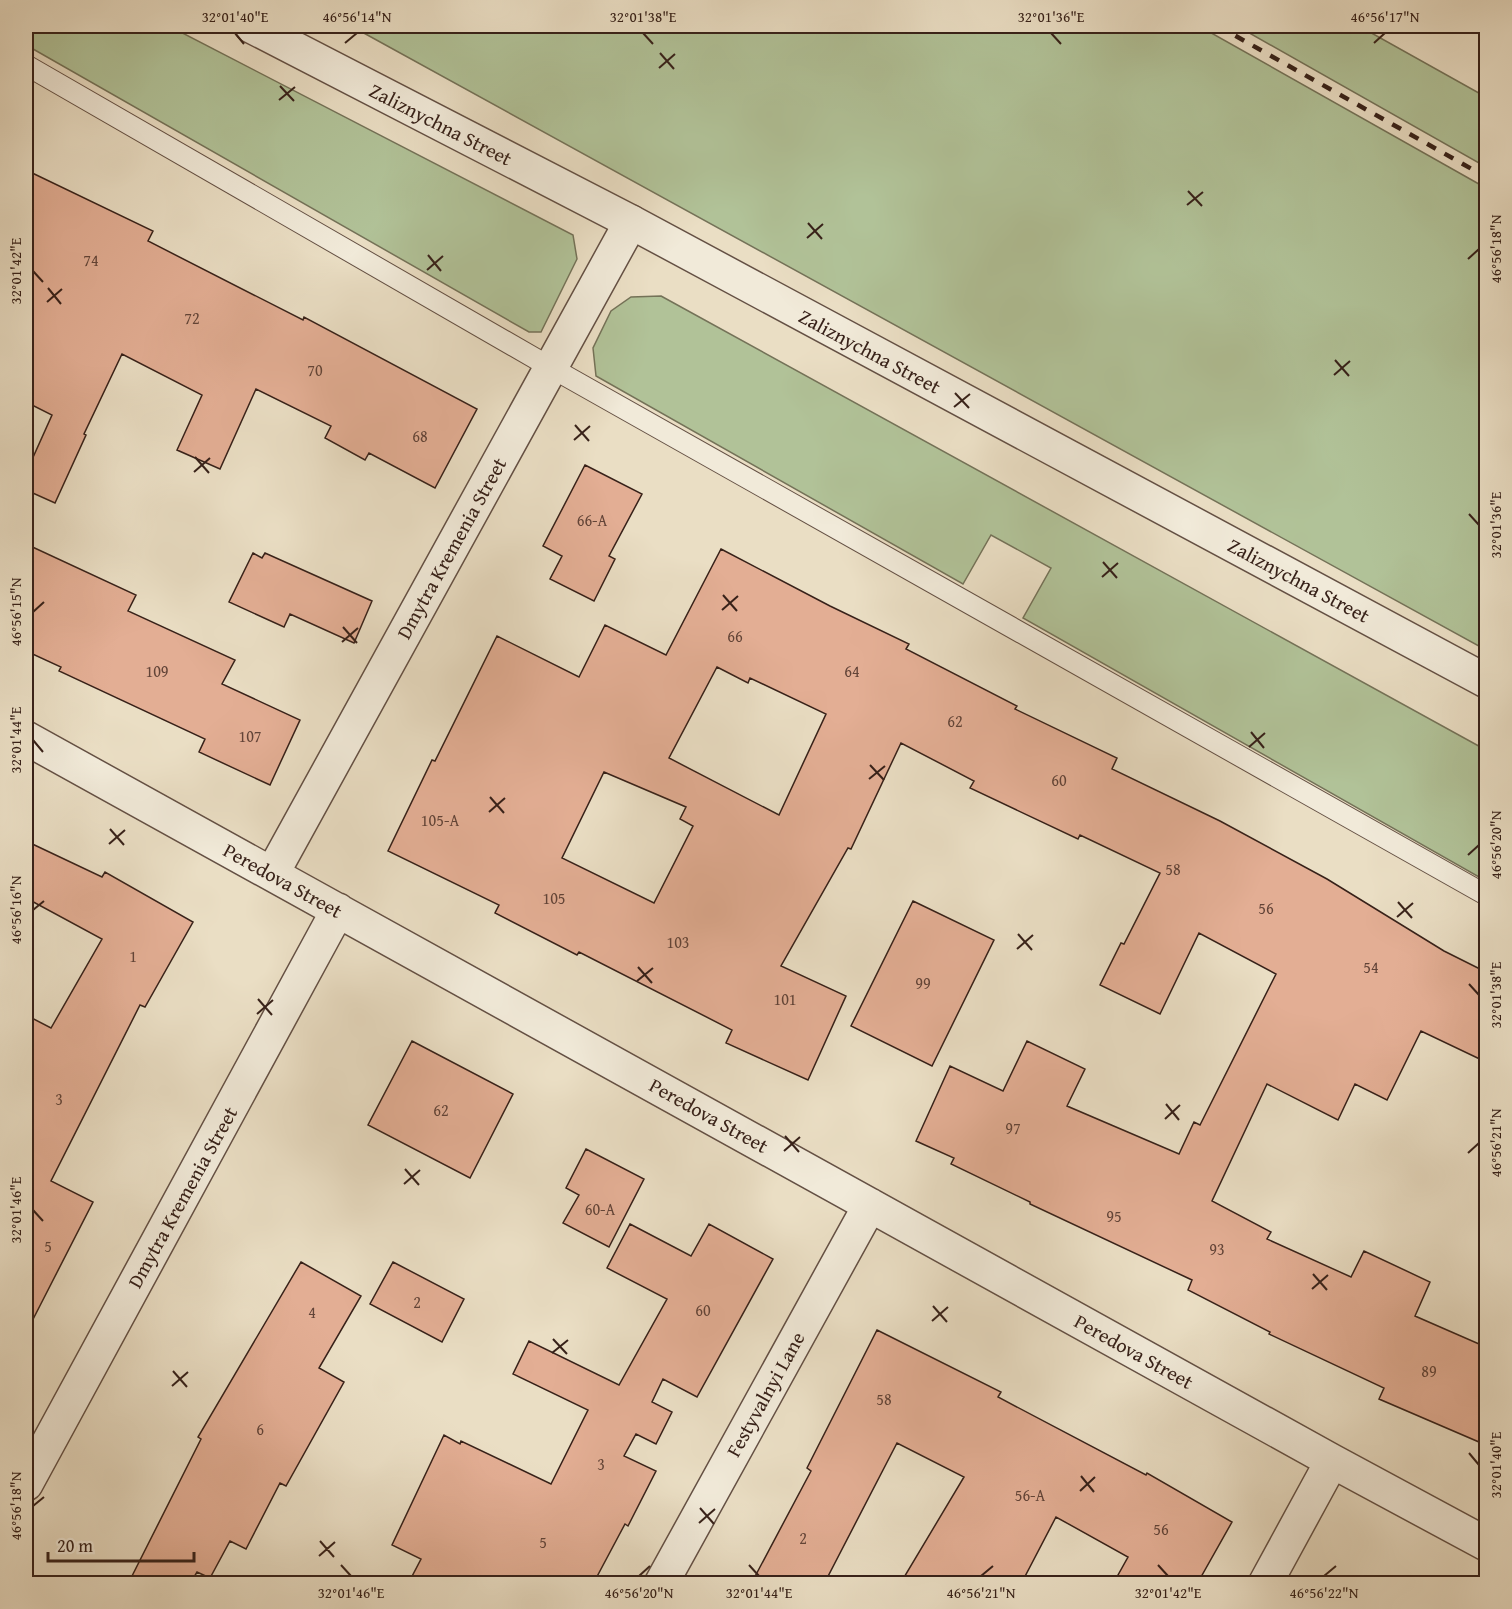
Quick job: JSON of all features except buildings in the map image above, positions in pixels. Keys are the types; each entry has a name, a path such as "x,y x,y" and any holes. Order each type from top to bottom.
{"street":[{"name":"Zaliznychna Street","path":"251,26 631,222 1486,681"},
{"name":"Dmytra Kremenia Street","path":"272,874 631,222"},
{"name":"Peredova Street","path":"26,738 1486,1544"},
{"name":"Dmytra Kremenia Street","path":"26,1484 338,910"},
{"name":"Festyvalnyi Lane","path":"660,1584 870,1204"},
{"path":"1264,1584 1332,1461"}],"lane":[{"path":"26,65 550,367 1486,895"}],"green space":[{"path":"26,26 169,26 573,235 577,259 541,332 529,332 26,45"},
{"path":"351,26 1199,26 1486,188 1486,650"},
{"path":"1237,26 1359,26 1486,97 1486,167"},
{"path":"661,296 1486,750 1486,881 1023,618 1051,568 991,535 963,584 596,376 593,348 611,311 631,297"}],"railway":[{"path":"1218,26 1486,177"},
{"path":"1480,26 1486,29"}]}
